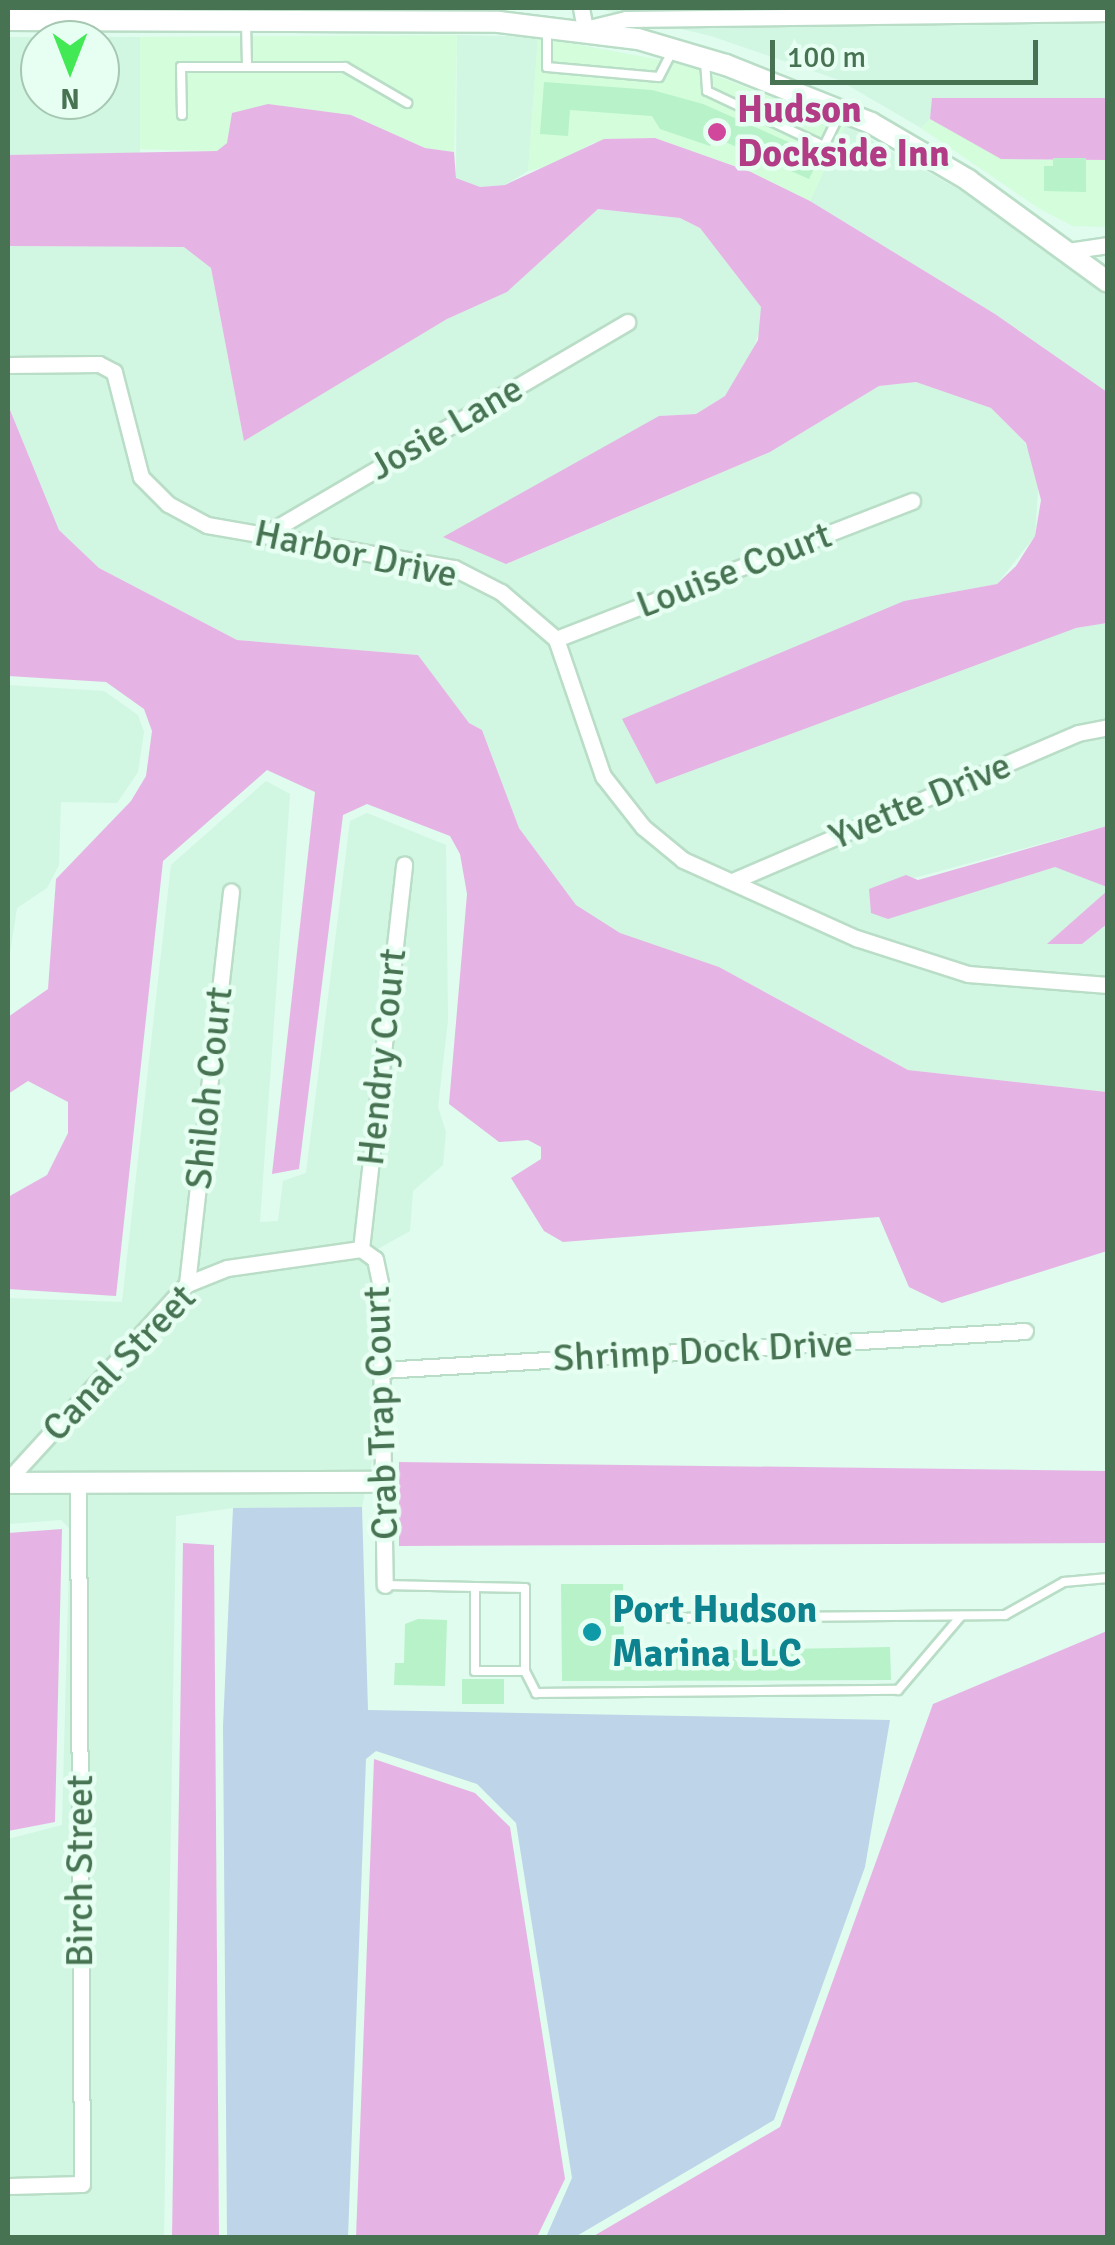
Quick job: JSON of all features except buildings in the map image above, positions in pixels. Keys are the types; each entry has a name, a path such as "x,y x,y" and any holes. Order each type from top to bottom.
{"street":[{"path":"581,8 585,29"},
{"path":"585,29 626,18 1101,11"},
{"path":"8,20 58,14 246,22 323,15 585,29 672,49 842,109 968,180 1108,282"},
{"path":"1066,251 1108,245"},
{"name":"Josie Lane","path":"266,534 627,322"},
{"name":"Harbor Drive","path":"8,365 99,364 114,372 141,477 168,504 207,525 454,568 501,592 556,639"},
{"name":"Louise Court","path":"556,639 912,501"},
{"path":"556,639 602,776 643,826 683,860 735,880 856,938 968,974 1108,986"},
{"name":"Yvette Drive","path":"735,880 1078,733 1108,728"},
{"name":"Hendry Court","path":"361,1248 404,864"},
{"name":"Shiloh Court","path":"187,1284 231,891"},
{"name":"Canal Street","path":"8,1481 187,1284 227,1268 361,1248"},
{"name":"Crab Trap Court","path":"361,1248 375,1259 380,1283 386,1585"},
{"name":"Shrimp Dock Drive","path":"382,1370 1025,1331"},
{"path":"8,1481 384,1482"},
{"name":"Birch Street","path":"8,2186 82,2184 78,1484"}],"lane":[{"path":"246,22 247,67"},
{"path":"547,26 547,67 659,77 672,49"},
{"path":"705,58 707,91 824,146 842,109"},
{"path":"182,114 181,67 345,67 407,103"},
{"path":"663,1618 1004,1615 1064,1582 1108,1578"},
{"path":"386,1585 525,1588 525,1671 536,1693 898,1690 962,1616"},
{"path":"474,1587 474,1671 525,1671"}],"shaded area":[{"path":"595,8 1107,8 1107,98 933,98 930,119 921,128 839,80 711,36"},
{"path":"457,35 538,37 528,171 505,185 479,187 456,178"},
{"path":"457,35 454,152 425,148 351,115 227,143 217,151 140,149 140,37"},
{"path":"8,37 20,37 20,120 120,120 120,37 140,37 140,154 8,155"},
{"path":"538,37 687,65 845,125 810,201 751,172 655,138 592,143 560,163 528,171"},
{"path":"932,98 1107,98 1107,160 1001,159 930,119"},
{"path":"268,104 351,115 425,148 454,152 456,178 480,187 505,185 604,139 655,138 751,172 810,201 995,314 1107,392 1107,623 1076,628 656,784 622,719 904,601 997,584 1016,566 1035,536 1041,500 1026,443 991,408 916,382 879,386 770,452 506,564 443,537 659,416 696,414 725,396 758,340 761,307 700,228 680,218 598,209 507,292 447,319 244,441 211,268 184,247 8,246 8,155 217,151 227,143 232,113"},
{"path":"930,119 1002,159 1107,160 1107,227 1073,226 1040,209 921,128"},
{"path":"845,125 963,192 1107,297 1107,392 995,314 810,201"},
{"path":"598,209 680,218 700,228 761,307 762,323 748,366 725,396 696,414 659,416 507,564 770,452 878,386 916,382 991,408 1025,443 1039,475 1035,536 997,584 904,601 1076,628 1107,623 1107,826 869,890 1055,867 1104,883 1106,897 1049,943 1082,944 1107,924 1107,1092 908,1070 719,967 620,934 576,905 519,828 482,730 469,724 418,655 237,640 99,568 59,530 8,405 8,246 185,247 211,268 244,440 447,319 507,292"},
{"path":"8,405 59,530 99,568 237,640 418,655 469,723 482,730 519,828 576,905 620,933 719,967 908,1070 1107,1092 1107,1251 942,1303 909,1287 879,1217 563,1242 544,1231 511,1178 541,1159 541,1147 528,1140 499,1142 449,1104 467,894 460,854 450,836 367,804 343,815 299,1169 272,1174 315,792 267,770 163,861 116,1296 8,1289 8,1197 47,1175 68,1133 68,1102 28,1081 8,1094 8,1017 48,989 56,879 131,801 146,776 152,731 144,709 106,682 8,676"},
{"path":"8,685 104,691 138,715 144,732 138,772 117,803 61,802 59,865 47,888 17,908 8,966"},
{"path":"266,781 290,794 260,1222 278,1221 283,1181 306,1173 350,821 367,813 446,845 448,1020 438,1107 446,1132 443,1165 413,1191 410,1231 369,1254 375,1447 370,1472 8,1472 8,1298 122,1302 171,865"},
{"path":"1107,826 1107,887 1055,867 888,919 871,913 869,889 906,875 918,880"},
{"path":"1107,891 1107,924 1082,944 1047,944"},
{"path":"399,1462 1107,1471 1107,1543 399,1546"},
{"path":"365,1492 362,1507 233,1508 176,1516 164,2237 8,2237 8,1839 62,1825 70,1529 61,1520 8,1524 8,1493"},
{"path":"362,1507 368,1710 890,1720 865,1867 774,2120 575,2237 546,2237 572,2178 516,1823 477,1784 376,1751 366,1759 348,2237 227,2237 223,1726 233,1508"},
{"path":"62,1529 55,1822 8,1831 8,1533"},
{"path":"183,1543 214,1545 219,2237 172,2237"},
{"path":"1107,1631 1107,2237 592,2237 780,2127 933,1704"},
{"path":"374,1759 475,1793 510,1827 565,2179 537,2237 356,2237"}],"place":[{"name":"Hudson Dockside Inn","path":"717,132"},
{"name":"Port Hudson Marina LLC","path":"592,1632"}]}
